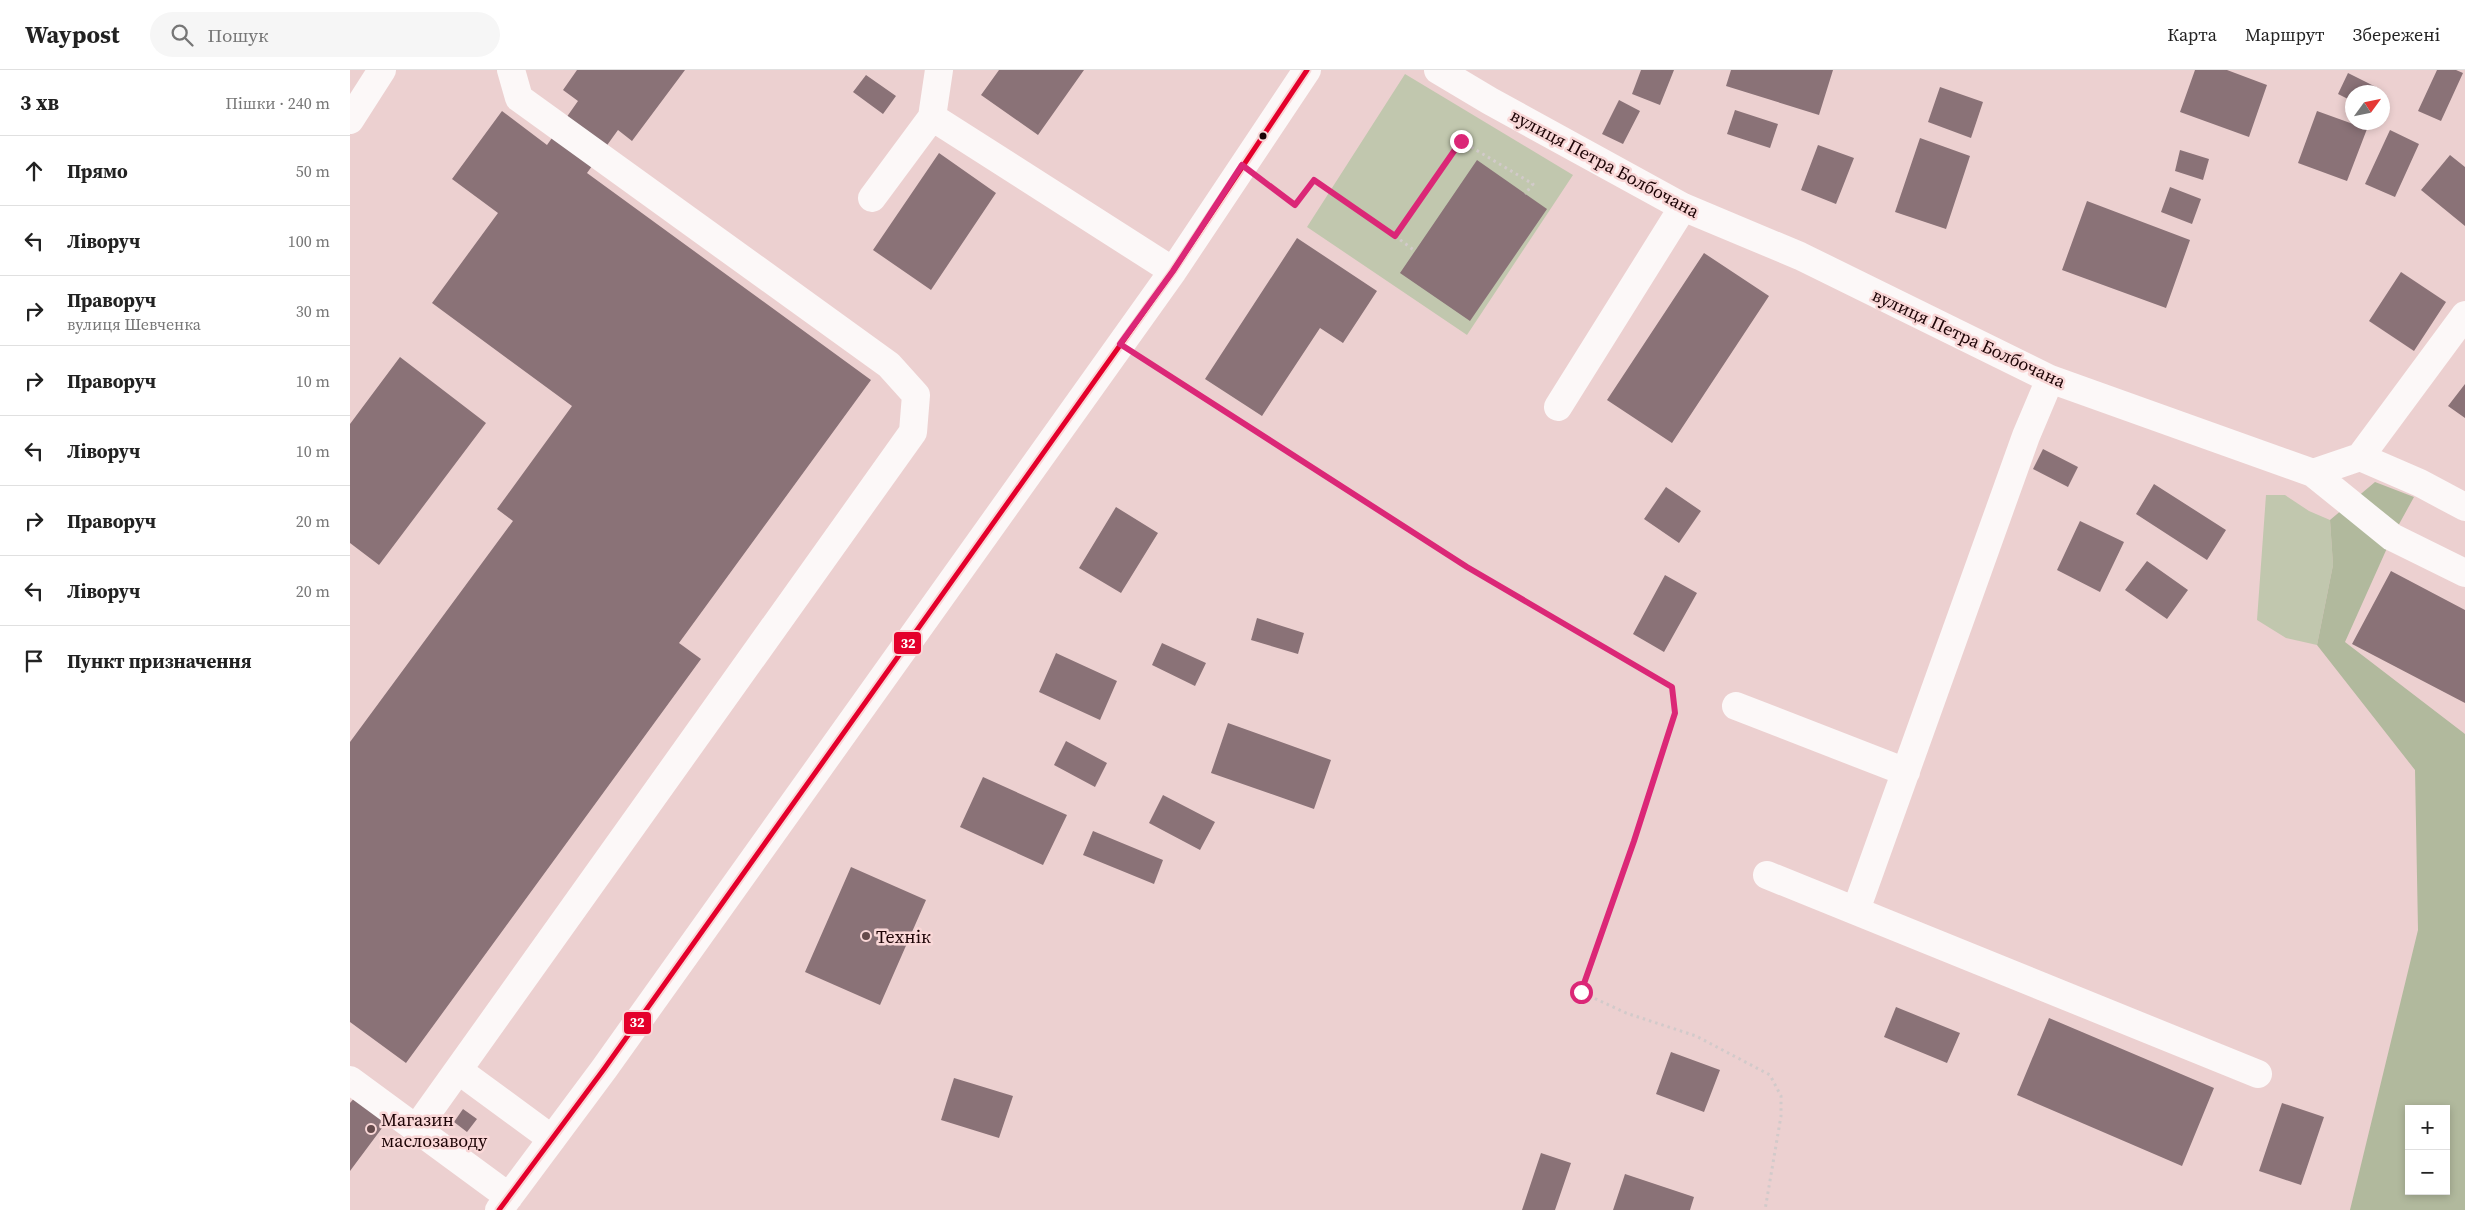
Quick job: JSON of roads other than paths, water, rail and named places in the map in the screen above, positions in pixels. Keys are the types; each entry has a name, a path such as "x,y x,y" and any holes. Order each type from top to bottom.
{"street":[{"path":"350,120 382,70"},
{"path":"416,1129 912,432 916,395 889,365 520,98 511,70"},
{"path":"872,198 932,117 940,70"},
{"path":"350,1080 416,1129 504,1204 902,652 1173,271 1307,70"},
{"name":"вулиця Петра Болбочана","path":"1438,70 1490,101 1683,207 1800,256 2050,379 2313,473 2392,537 2465,573"},
{"path":"932,117 1173,271"},
{"path":"1558,407 1683,207"},
{"path":"2313,473 2360,457 2465,315"},
{"path":"1856,910 2026,436 2050,379"},
{"path":"2360,457 2420,483 2465,507"},
{"path":"1736,706 1906,772"},
{"path":"1767,875 2258,1074"},
{"path":"458,1070 552,1139"}],"place":[{"name":"Технік","path":"866,936"},
{"name":"Магазин маслозаводу","path":"371,1129"}]}
